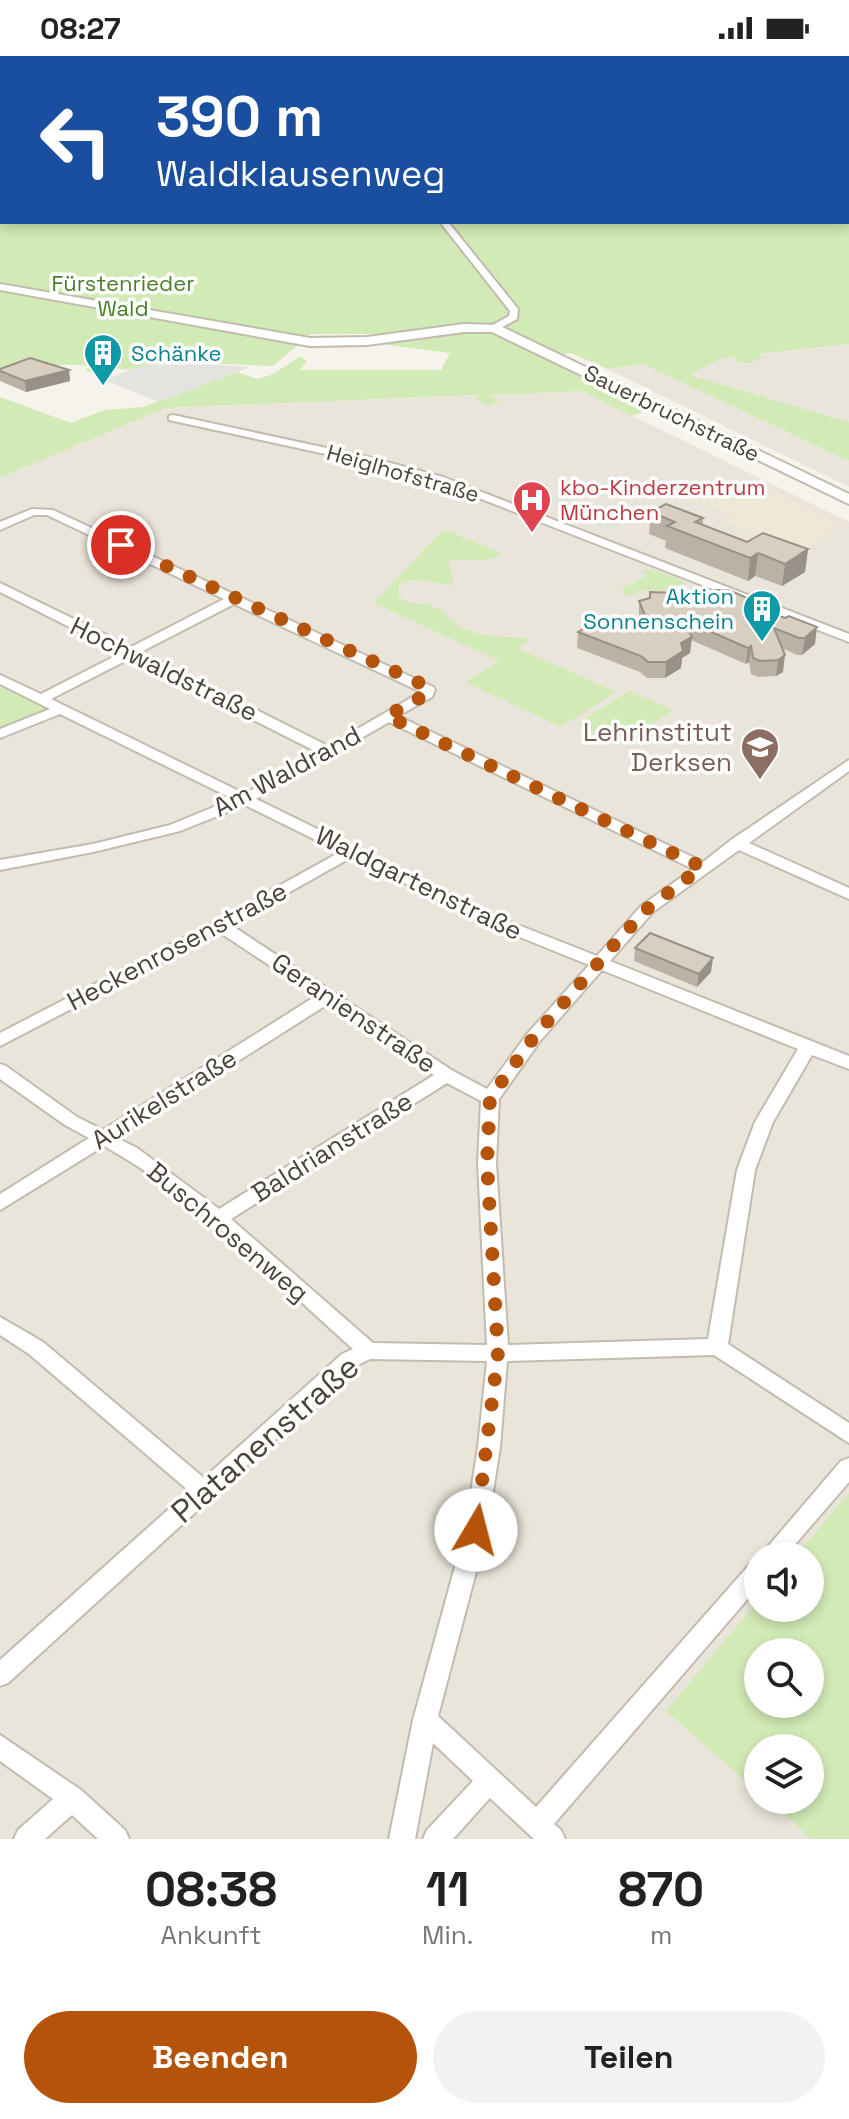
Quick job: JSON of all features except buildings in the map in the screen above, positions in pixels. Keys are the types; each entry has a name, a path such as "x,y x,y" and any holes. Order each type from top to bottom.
{"street":[{"path":"0,287 310,342 367,341 464,328 494,328 514,317 515,311 446,224"},
{"name":"Sauerbruchstraße","path":"494,328 849,500"},
{"name":"Heiglhofstraße","path":"173,418 433,477 849,638"},
{"path":"0,526 32,512 49,512 236,598"},
{"name":"Hochwaldstraße","path":"0,587 327,751"},
{"path":"43,698 236,598"},
{"name":"Am Waldrand","path":"0,865 93,848 175,828 246,799 427,694 424,685 236,598"},
{"name":"Waldgartenstraße","path":"0,679 489,919 849,1063"},
{"path":"0,734 63,708"},
{"path":"387,716 702,867"},
{"path":"402,1839 425,1720 476,1530 498,1353 487,1163 490,1098 534,1037 647,909 849,764"},
{"path":"736,843 849,894"},
{"name":"Heckenrosenstraße","path":"0,1040 220,925 352,851"},
{"name":"Geranienstraße","path":"220,925 447,1075 490,1098"},
{"name":"Aurikelstraße","path":"0,1203 329,996"},
{"path":"808,1046 764,1122 746,1170 717,1347 849,1434"},
{"name":"Buschrosenweg","path":"0,1070 100,1138 131,1153 218,1218 368,1351"},
{"name":"Baldrianstraße","path":"218,1218 447,1075"},
{"path":"0,1325 36,1348 203,1490"},
{"name":"Platanenstraße","path":"0,1675 349,1360 368,1351 498,1353 717,1347"},
{"path":"783,1542 849,1467"},
{"path":"425,1720 545,1832 744,1588"},
{"path":"0,1747 72,1798 116,1839"},
{"path":"436,1839 489,1781"},
{"path":"27,1839 72,1798"}],"shaded area":[{"path":"849,344 849,422 688,375 721,359"},
{"path":"155,361 250,367 159,402 104,380"},
{"path":"643,364 849,461 849,487 607,369"},
{"path":"582,391 849,522 849,1839 0,1839 0,478 165,408"},
{"path":"721,486 771,489 843,525 801,551 726,522 735,516 694,500"},
{"path":"557,495 624,521 607,530 539,503"}],"green space":[{"name":"Fürstenrieder Wald","path":"0,224 849,224 849,344 759,354 763,357 750,363 735,361 735,357 721,359 689,375 849,422 849,461 643,364 607,369 571,353 547,357 652,409 632,416 582,391 488,395 500,401 490,405 474,399 479,395 165,408 0,478 0,397 71,423 104,410 143,407 238,372 257,379 271,375 301,356 307,362 300,370 441,370 450,353 380,344 373,334 311,334 273,366 155,361 132,370 100,367 109,372 98,376 85,370 92,366 55,365 0,379 0,286 5,283 0,282"},
{"path":"444,529 502,554 487,560 448,560 454,585 413,580 399,585 398,598 420,605 432,603 430,608 441,609 450,619 470,631 530,639 517,648 616,692 561,727 465,682 500,661 374,603"},
{"path":"655,570 686,583 674,586 683,590 636,591 636,595 625,595 622,583 629,586 647,575 642,572"},
{"path":"0,687 49,708 0,729"},
{"path":"629,691 673,710 621,745 577,724"},
{"path":"849,1493 849,1839 812,1839 784,1814 824,1814 824,1734 744,1734 744,1780 666,1711 744,1618 744,1622 824,1622 824,1542 808,1542"}],"place":[{"name":"Schänke","path":"103,387"},
{"name":"kbo-Kinderzentrum München","path":"532,534"},
{"name":"Aktion Sonnenschein","path":"762,643"},
{"name":"Lehrinstitut Derksen","path":"760,781"}],"route":[{"path":"121,545 424,685 427,694 387,716 702,867 647,909 620,938 534,1037 490,1098 487,1163 498,1353 489,1447 476,1530"}]}
